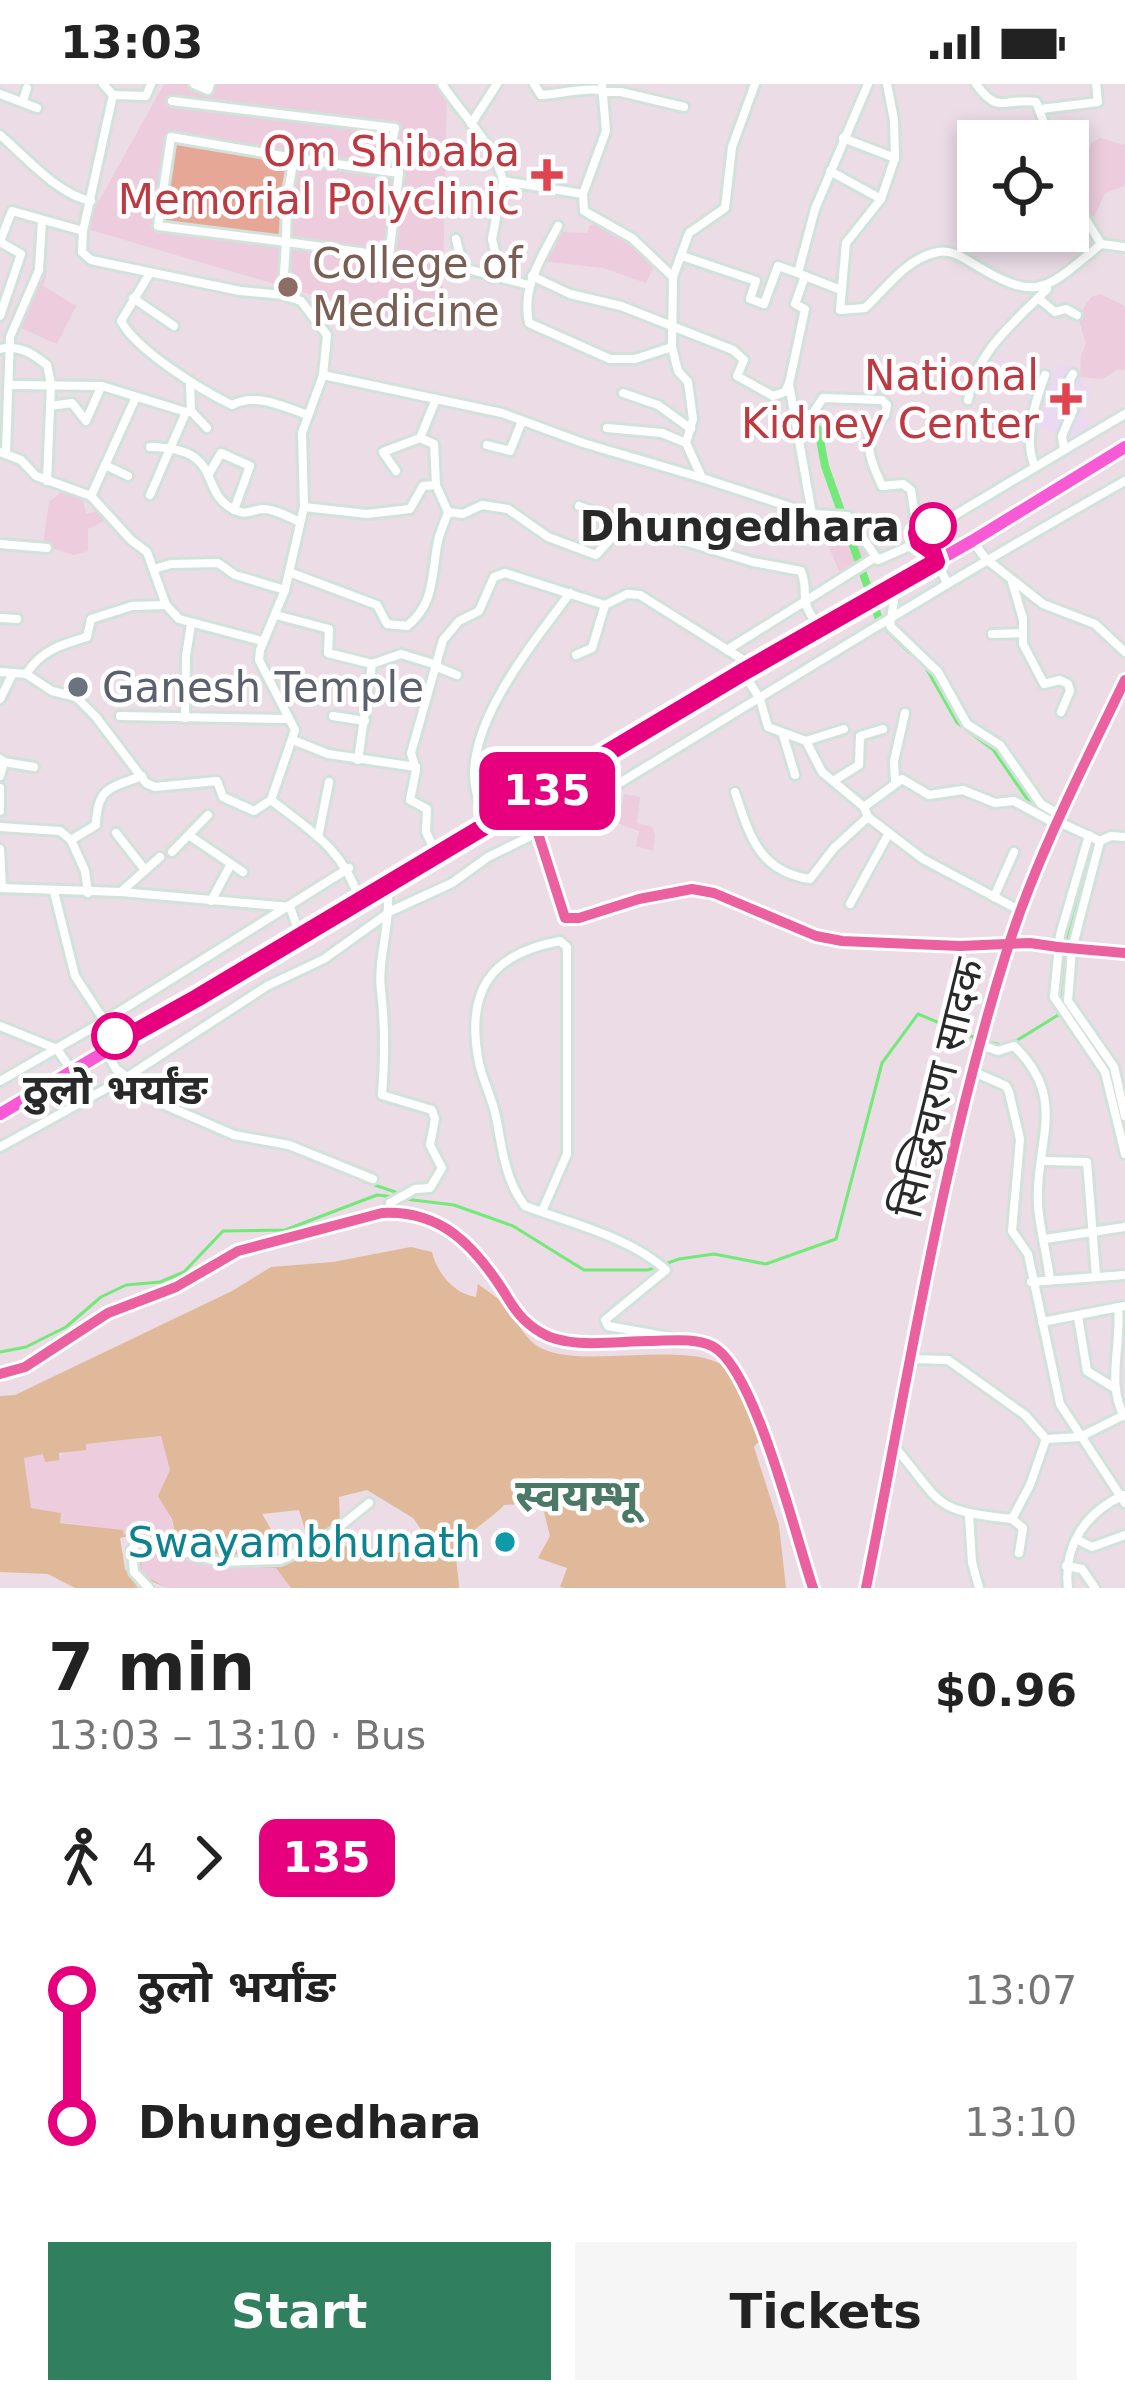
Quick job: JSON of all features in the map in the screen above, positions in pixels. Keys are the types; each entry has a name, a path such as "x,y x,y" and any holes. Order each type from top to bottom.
{"highway":[{"path":"0,1114 749,669 972,542 1125,447"}],"main road":[{"name":"सिद्धिचरण सादक","path":"866,1588 951,1151 1009,944 1059,821 1125,680"},
{"path":"528,802 565,918 692,889 714,893 817,936 1125,952"},
{"path":"0,1374 25,1367 108,1312 176,1287 238,1251 382,1213 434,1218 477,1255 516,1313 543,1335 572,1341 696,1342 723,1354 747,1389 813,1588"}],"street":[{"path":"103,84 112,95 146,96 151,84"},
{"path":"194,84 208,90 210,84"},
{"path":"470,124 497,84"},
{"path":"534,84 541,95 602,89 684,107"},
{"path":"686,443 691,429 688,382 679,371 672,347 674,277 689,233 725,208 732,147 755,84"},
{"path":"456,239 464,268 493,278 531,281 673,325 743,356 737,376 773,396 785,392 805,309 795,304 815,209 868,84"},
{"path":"887,84 895,158 881,199 848,237 840,310 860,310 906,266 934,253 951,252 1017,287 1052,284"},
{"path":"976,84 989,102 1029,100 1041,109 1099,102 1096,84"},
{"path":"447,86 470,124 494,151 503,181 492,239 493,278"},
{"path":"23,100 27,88"},
{"path":"602,89 606,130 583,194 584,212 632,238 674,277"},
{"path":"0,94 37,108"},
{"path":"0,673 20,673 52,691 76,697 155,787 217,781 232,805 254,812 271,800 292,740 292,720 260,660 262,641 284,590 304,507 301,456 308,415 323,375 327,335 301,302 283,295 151,273 92,260 82,252 112,95"},
{"path":"172,101 395,128 386,171"},
{"path":"1041,109 1041,120"},
{"path":"0,136 62,186 92,201"},
{"path":"171,137 294,158 399,173 388,256 158,226 171,137"},
{"path":"843,138 895,158"},
{"path":"284,290 287,197 294,158"},
{"path":"830,171 881,199"},
{"path":"503,181 583,194"},
{"path":"0,316 21,254 0,245 13,211 83,231"},
{"path":"42,220 39,270 4,348 10,385 3,452 47,481 92,496 147,552 166,604 179,619 262,641"},
{"path":"557,226 531,281 526,309 529,323 610,359 635,359 672,347"},
{"path":"1089,226 1101,244"},
{"path":"968,400 984,354 1052,284 1101,244 1125,247"},
{"path":"682,256 756,281 750,299 764,304 778,266 841,290"},
{"path":"151,273 121,321 123,327 190,382 232,405 256,399 308,415"},
{"path":"133,298 173,326"},
{"path":"1038,298 1054,311 1066,309 1077,315"},
{"path":"4,348 26,350 47,365 51,384 47,481"},
{"path":"1064,450 1062,436 1073,410 1065,388 1073,374"},
{"path":"323,375 522,421 812,514 848,517 878,560 1125,414"},
{"path":"1035,467 1029,442 1034,404 1045,375"},
{"path":"150,495 188,411 190,382"},
{"path":"789,384 812,514"},
{"path":"10,385 102,386 188,411 207,428"},
{"path":"50,406 72,403 86,421 102,386"},
{"path":"623,394 658,405 691,429"},
{"path":"92,496 136,397"},
{"path":"793,419 813,413 824,398 882,400 887,405 869,439 869,455 882,486 903,484 911,490 918,538 932,551 947,583"},
{"path":"420,438 436,399"},
{"path":"488,445 510,451 522,421"},
{"path":"607,428 662,433 686,443 702,478"},
{"path":"289,572 377,605 387,624 407,626 423,610 434,581 437,545 448,512 436,485 434,443 420,438 383,452 396,470"},
{"path":"151,447 179,447 210,472 219,498 234,510 267,509 300,522"},
{"path":"210,472 221,453 250,466 234,510"},
{"path":"105,465 128,476"},
{"path":"0,1147 127,1077 267,986 324,959 391,911 452,883 488,856 537,833 947,583 1125,481"},
{"path":"304,507 367,514 410,509 416,492 436,485"},
{"path":"448,512 463,514 482,505 508,509 548,537 596,555 625,523"},
{"path":"579,506 753,562 801,571 805,576 803,604 820,628"},
{"path":"972,542 986,560 1043,604 1095,624 1125,652"},
{"path":"0,544 47,548"},
{"path":"727,650 874,558"},
{"path":"154,568 218,563 235,575 284,590"},
{"path":"437,854 426,832 428,808 410,800 416,767 412,746 443,640 459,621 479,611 494,577 505,573 605,605 627,594 640,595 749,669 768,727 806,741 844,729"},
{"path":"1012,581 1023,619 1023,644 1044,684 1060,680 1068,684 1070,691 1061,712"},
{"path":"889,588 894,604 889,620 894,631 938,672 967,724 1000,745 1041,804 1059,821"},
{"path":"478,798 474,790 478,749 488,716 511,674 570,593"},
{"path":"0,699 33,662 60,644 87,637 91,619 131,606 166,604"},
{"path":"576,655 592,648 605,605"},
{"path":"276,615 329,629 328,653 372,664 401,654 457,675"},
{"path":"0,618 17,619"},
{"path":"185,718 190,624"},
{"path":"992,634 1022,634"},
{"path":"358,760 372,664"},
{"path":"735,792 748,837 774,864 810,879 895,780 894,761 905,713"},
{"path":"120,716 285,718"},
{"path":"333,716 365,722"},
{"path":"833,781 859,765 860,736 883,729"},
{"path":"782,734 795,775"},
{"path":"292,740 358,760 416,767"},
{"path":"806,741 822,772 889,833 923,859 1022,912"},
{"path":"0,776 2,760 34,767"},
{"path":"71,841 96,826 95,807 107,789 142,776"},
{"path":"895,780 913,783 928,795 963,790 995,803 1014,801 1100,841"},
{"path":"318,837 329,782"},
{"path":"0,788 0,811"},
{"path":"271,800 349,868 360,901"},
{"path":"172,852 208,815"},
{"path":"0,826 60,831 71,841 85,871 88,892"},
{"path":"116,833 146,870"},
{"path":"850,904 889,833"},
{"path":"190,836 243,872"},
{"path":"1089,836 1060,935 1054,997 1105,1072 1125,1154"},
{"path":"1125,837 1100,841 1066,948 1067,1001 1114,1067 1125,1116"},
{"path":"0,849 1,888 121,892 290,908"},
{"path":"994,897 1014,852"},
{"path":"121,892 160,857"},
{"path":"211,901 231,864"},
{"path":"0,1081 349,868"},
{"path":"387,884 391,911 380,990 385,1026 382,1095 436,1115 430,1145 442,1168 430,1188 390,1203"},
{"path":"53,891 75,976 106,1020 111,1046 127,1077 186,1115 234,1135 289,1144 373,1179"},
{"path":"290,908 299,935"},
{"path":"542,1209 567,1154 567,947 560,941 498,965 481,989 480,1065 506,1165 525,1205 655,1260 666,1270 608,1313 608,1326 696,1342"},
{"path":"0,1026 57,1048 72,1071"},
{"path":"982,1040 998,1051 1014,1046 1034,1066 1043,1098 1038,1204 1049,1280"},
{"path":"974,1072 1006,1086 1009,1092 1020,1139 1012,1231 1028,1254 1060,1404 1124,1498 1097,1511 1076,1539 1066,1566 1067,1584"},
{"path":"1043,1161 1088,1162 1096,1275"},
{"path":"1045,1239 1125,1227"},
{"path":"1031,1282 1125,1275"},
{"path":"911,1359 948,1360 1025,1415 1046,1438 1080,1437 1124,1416 1113,1387 1122,1307 1042,1322"},
{"path":"1078,1317 1087,1371 1113,1387"},
{"path":"1012,1519 1046,1438"},
{"path":"894,1446 933,1498 949,1510 1012,1519 1023,1528 1019,1553"},
{"path":"149,1588 134,1572 132,1549 140,1540 220,1562 280,1560 322,1541 369,1503"},
{"path":"970,1515 972,1562 979,1588"},
{"path":"1076,1539 1092,1547 1125,1535"},
{"path":"1066,1566 1082,1568 1095,1588"}],"shaded area":[{"path":"164,84 447,84 442,333 84,228"},
{"path":"1100,138 1125,145 1125,186 1105,193 1094,217 1089,214 1091,143"},
{"path":"175,142 287,162 278,238 162,220"},
{"path":"590,225 616,225 656,263 646,283 604,268 541,261 562,232 587,233"},
{"path":"39,270 47,271 43,286 76,306 57,344 16,326"},
{"path":"1100,294 1125,306 1125,370 1102,379 1080,377 1086,344 1078,317 1091,297"},
{"name":"National Kidney Center","path":"1056,365 1077,366 1078,379 1090,391 1089,405 1082,413 1091,428 1064,445 1056,434 1038,427 1037,412"},
{"path":"69,486 82,493 86,514 99,510 106,520 88,529 88,551 74,555 43,545 49,502"},
{"path":"858,536 870,555 869,563 842,578 828,545"},
{"path":"624,794 640,797 637,823 652,827 653,851 636,846 639,831 614,822"},
{"path":"411,1247 432,1252 442,1275 454,1287 476,1297 478,1284 543,1349 563,1355 671,1355 717,1362 732,1373 760,1432 754,1447 779,1525 786,1588 560,1587 567,1568 538,1558 550,1536 544,1512 524,1504 504,1505 461,1542 456,1556 459,1588 291,1588 276,1568 212,1565 149,1549 141,1554 142,1574 167,1588 142,1577 139,1554 148,1547 239,1563 306,1559 330,1554 333,1544 392,1555 403,1551 410,1559 421,1550 425,1535 413,1518 367,1490 339,1497 340,1521 309,1543 299,1510 262,1514 271,1529 264,1557 201,1553 142,1533 120,1538 125,1569 138,1588 75,1588 48,1574 0,1572 0,1396 15,1395 232,1291 271,1267 333,1262","holes":["161,1436 170,1470 158,1496 172,1519 176,1538 137,1527 137,1533 124,1535 123,1530 60,1523 61,1513 31,1508 24,1458 43,1454 45,1462 59,1460 59,1453 86,1450 86,1444"]},
{"path":"162,1436 170,1470 162,1489 176,1538 144,1528 124,1535 122,1530 59,1522 61,1513 31,1508 24,1457 44,1453 45,1462 85,1444"},
{"path":"148,1549 212,1565 276,1568 291,1588 168,1588 142,1574 141,1554"}],"waterway":[{"path":"818,429 825,466 879,619 910,650"},
{"path":"929,668 959,721 995,748 1035,806 1061,821"},
{"path":"1061,1006 1064,947 1091,835"},
{"path":"987,1042 1008,1046 1063,1012"},
{"path":"405,1199 454,1205 513,1226 584,1270 648,1270 714,1254 766,1264 836,1239 882,1063 918,1014 978,1039"},
{"path":"363,1181 401,1194"},
{"path":"0,1352 26,1347 66,1327 101,1297 126,1285 160,1282 184,1272 223,1231 285,1230 377,1195 395,1197"}],"bus line":[{"name":"135","path":"115,1036 118,1042 227,981 936,562 917,533 933,526"}],"place":[{"name":"Om Shibaba Memorial Polyclinic","path":"547,175"},
{"name":"College of Medicine","path":"288,287"},
{"name":"National Kidney Center","path":"1066,399"},
{"name":"Dhungedhara","path":"933,526"},
{"name":"Ganesh Temple","path":"78,687"},
{"name":"ठुलो भर्यांङ","path":"115,1036"},
{"name":"Swayambhunath","path":"505,1542"}],"district":[{"name":"स्वयम्भू","path":"577,1495"}]}
